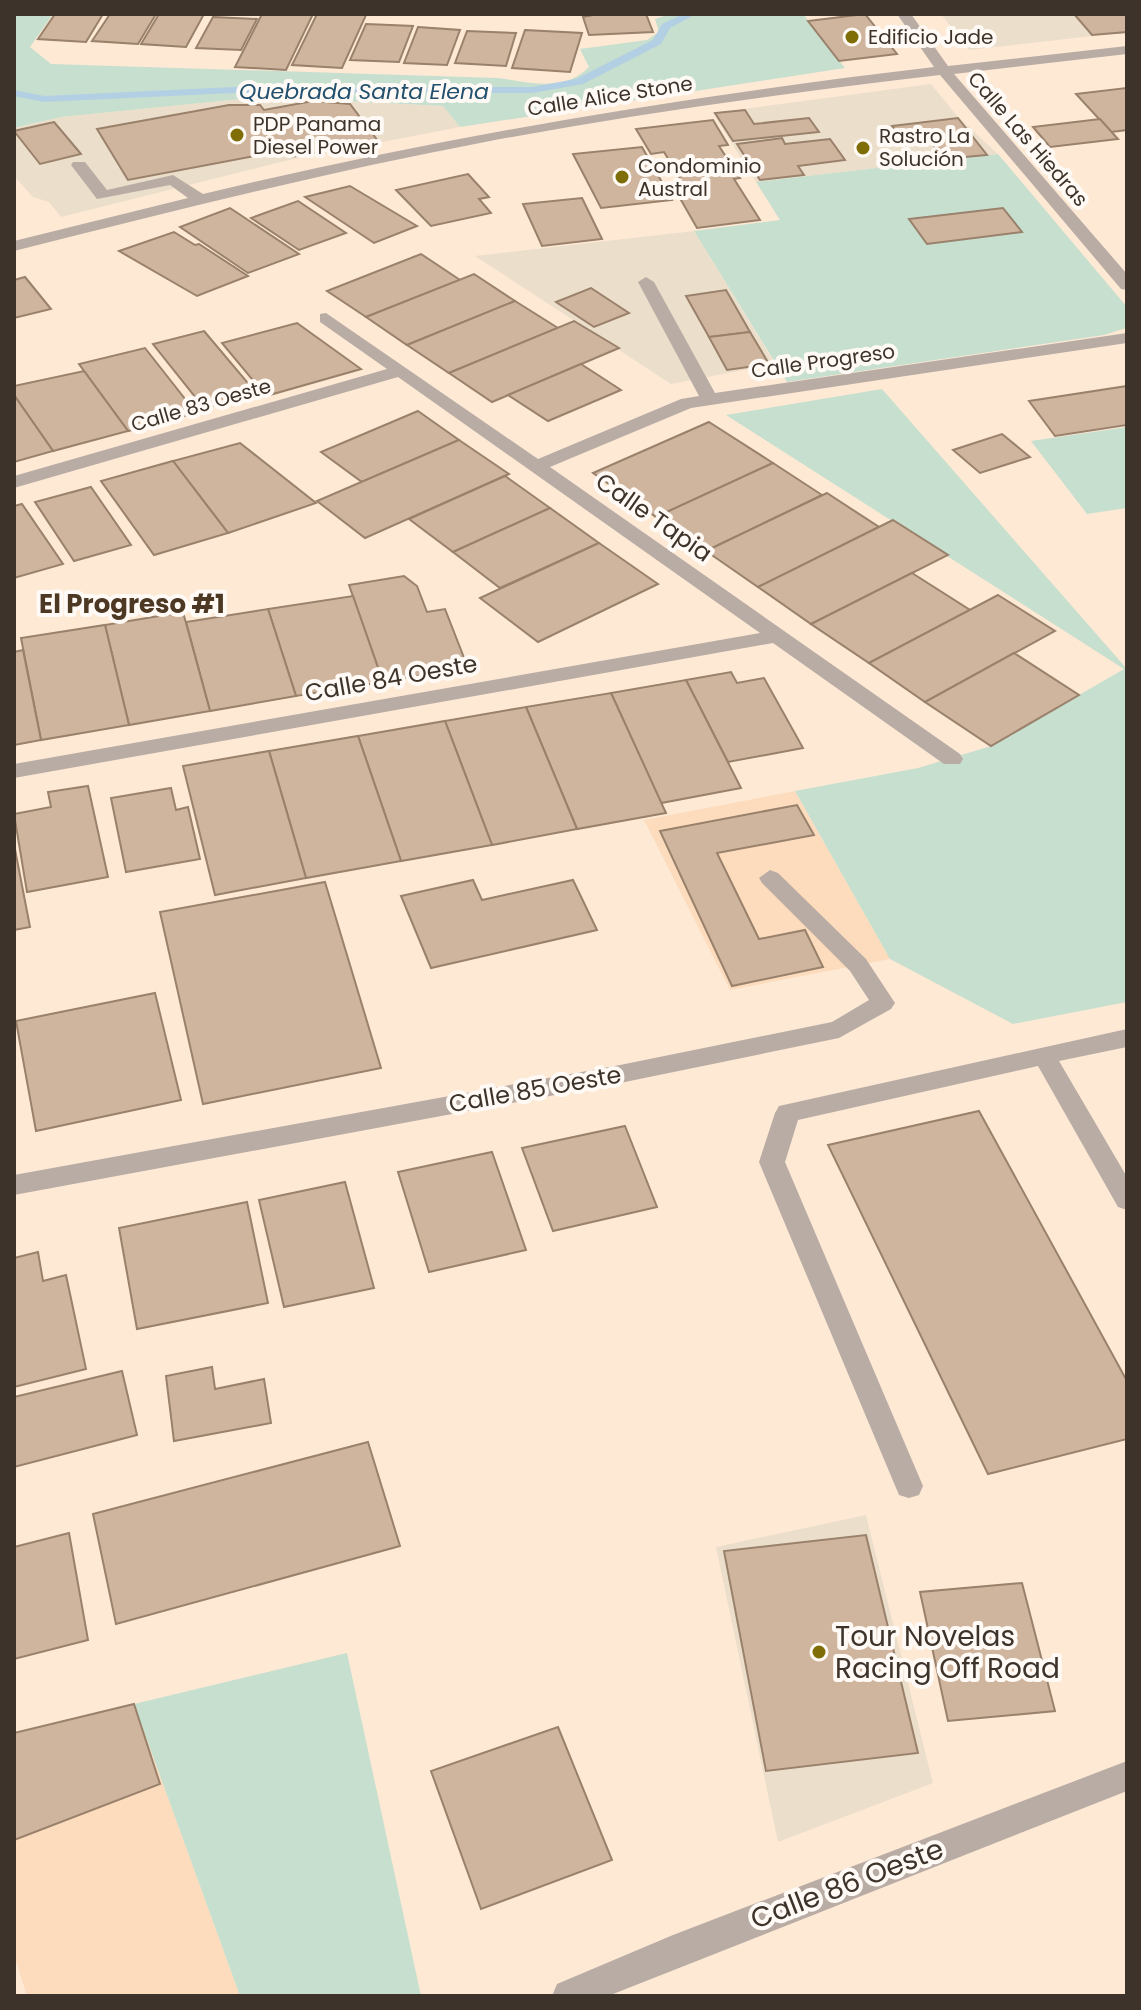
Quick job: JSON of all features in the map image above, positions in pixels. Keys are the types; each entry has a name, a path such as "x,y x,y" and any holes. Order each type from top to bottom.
{"street":[{"name":"Calle Las Hiedras","path":"904,14 944,71 1127,285"},
{"name":"Calle Alice Stone","path":"14,246 201,200 489,137 625,112 1127,50"},
{"path":"79,165 103,196 173,180 201,200"},
{"path":"646,282 710,400"},
{"name":"Calle Tapia","path":"326,318 952,759"},
{"name":"Calle Progreso","path":"537,466 687,403 1127,338"},
{"name":"Calle 83 Oeste","path":"14,482 401,371"},
{"name":"Calle 84 Oeste","path":"14,771 777,636"},
{"name":"Calle 85 Oeste","path":"14,1185 604,1077 839,1029 883,1003 858,965 770,878"},
{"path":"909,1486 772,1162 788,1113 1127,1038"},
{"path":"1044,1056 1127,1200"},
{"name":"Calle 86 Oeste","path":"569,1996 673,1951 1127,1776"}],"shaded area":[{"path":"941,14 1127,14 1127,32 969,50"},
{"path":"931,84 958,117 998,154 756,182 713,113"},
{"path":"262,97 443,106 460,127 289,160 61,217 49,202 33,197 14,176 14,128 61,117"},
{"path":"694,231 775,364 671,384 475,256"},
{"path":"795,791 890,959 730,990 644,820"},
{"name":"Tour Novelas Racing Off Road","path":"866,1515 933,1783 778,1842 716,1547"},
{"path":"134,1704 240,1996 27,1996 14,1955 14,1733"}],"green space":[{"path":"14,14 53,14 30,47 51,64 498,78 546,84 568,80 589,67 580,49 647,40 659,32 655,19 670,14 803,14 845,68 460,127 443,106 262,97 61,117 14,128"},
{"path":"998,154 1127,307 1126,328 1104,335 787,382 694,231 780,220 756,182"},
{"path":"882,389 1127,669 1127,1002 1013,1024 890,959 795,791 918,768 991,746 1124,669 726,415"},
{"path":"1127,427 1127,508 1087,514 1031,441"},
{"path":"347,1653 421,1996 240,1996 134,1704"}],"building":[{"path":"55,14 103,14 86,42 38,39"},
{"path":"110,14 156,14 138,44 92,41"},
{"path":"159,14 204,14 186,47 141,44"},
{"path":"262,14 313,14 286,70 235,67"},
{"path":"317,14 366,15 342,68 292,65"},
{"path":"646,14 653,32 589,35 583,17"},
{"name":"Edificio Jade","path":"865,14 897,54 839,61 808,21"},
{"path":"1074,14 1127,14 1127,32 1092,35"},
{"path":"213,17 257,19 241,50 196,48"},
{"path":"366,24 413,26 399,62 350,60"},
{"path":"418,27 460,30 447,65 404,63"},
{"path":"525,30 582,33 570,72 512,68"},
{"path":"467,31 516,33 506,66 455,63"},
{"path":"1126,88 1127,130 1111,132 1076,94"},
{"name":"PDP Panama Diesel Power","path":"313,101 350,104 378,141 291,157 287,150 128,180 97,129 229,105 260,105 264,110"},
{"path":"745,110 754,124 809,118 819,132 733,141 715,113"},
{"path":"958,118 987,155 944,159 925,135 901,137 892,126"},
{"path":"1100,119 1118,139 1050,147 1033,127"},
{"path":"713,120 728,145 719,146 740,178 734,179 760,220 697,228 673,186 684,185 664,152 651,154 636,129"},
{"path":"54,122 81,154 40,164 14,131"},
{"path":"782,138 785,144 830,139 845,160 798,166 804,175 760,180 737,144"},
{"name":"Condominio Austral","path":"642,147 672,200 601,208 573,154"},
{"path":"468,174 489,197 479,199 491,213 431,226 396,190"},
{"path":"350,186 417,226 374,243 305,197"},
{"path":"582,198 602,239 542,246 523,204"},
{"path":"298,201 346,233 299,250 251,218"},
{"path":"230,208 299,254 248,273 180,227"},
{"path":"1003,208 1022,232 927,244 909,219"},
{"path":"174,232 195,245 199,244 248,276 197,296 119,251"},
{"path":"421,254 460,280 366,317 327,291"},
{"path":"474,274 515,301 407,345 366,317"},
{"path":"25,277 51,309 14,318 14,280"},
{"path":"591,288 629,313 594,327 556,302"},
{"path":"726,290 750,332 709,337 686,296"},
{"path":"515,301 558,328 449,373 407,345"},
{"path":"574,321 619,348 492,402 449,373"},
{"path":"297,323 361,369 266,396 222,343"},
{"path":"204,331 257,394 204,408 153,344"},
{"path":"750,332 769,364 727,370 709,337"},
{"path":"145,348 196,413 128,431 79,364"},
{"path":"581,364 621,390 548,421 508,395"},
{"path":"84,371 128,431 53,451 14,395 14,386"},
{"path":"1127,386 1127,425 1055,436 1029,401"},
{"path":"14,395 53,451 14,462"},
{"path":"418,411 459,440 362,482 321,452"},
{"path":"709,422 773,463 656,517 593,473"},
{"path":"1002,434 1030,457 980,473 953,450"},
{"path":"459,440 509,474 365,538 317,501"},
{"path":"240,443 316,503 228,533 173,461"},
{"path":"173,461 228,533 154,555 101,481"},
{"path":"773,463 822,495 706,551 656,517"},
{"path":"505,476 550,508 453,552 409,519"},
{"path":"91,487 131,545 74,561 35,502"},
{"path":"827,493 879,527 758,587 706,551"},
{"path":"22,504 63,564 14,578 14,506"},
{"path":"550,508 599,543 500,588 453,552"},
{"path":"893,520 948,555 811,624 758,587"},
{"path":"599,543 658,584 538,642 480,598"},
{"path":"912,573 970,610 869,663 811,624"},
{"path":"404,576 417,586 427,612 445,609 468,668 383,682 349,585"},
{"path":"998,595 1055,631 925,702 869,663"},
{"path":"353,596 383,682 296,696 268,609"},
{"path":"268,609 296,696 210,711 186,622"},
{"path":"183,612 210,711 129,725 105,625"},
{"path":"105,625 129,725 41,740 21,638"},
{"path":"23,650 41,740 14,745 14,652"},
{"path":"1014,653 1079,695 991,746 925,702"},
{"path":"731,672 737,683 764,678 803,748 728,762 686,680"},
{"path":"686,680 741,788 661,803 611,693"},
{"path":"611,693 666,813 577,829 526,707"},
{"path":"526,707 577,829 492,845 445,721"},
{"path":"445,721 492,845 401,861 358,736"},
{"path":"358,736 401,861 306,878 269,751"},
{"path":"269,751 306,878 215,895 183,766"},
{"path":"88,786 108,877 27,892 14,814 51,807 48,792"},
{"path":"171,788 176,810 188,807 200,859 126,872 111,798"},
{"path":"797,805 814,835 717,853 759,939 805,930 823,967 732,986 660,831"},
{"path":"14,844 30,927 14,930"},
{"path":"473,880 482,900 573,880 597,930 431,968 401,896"},
{"path":"325,882 381,1068 203,1104 160,912"},
{"path":"155,993 181,1100 36,1131 16,1021"},
{"path":"979,1111 1127,1381 1127,1439 988,1474 828,1145"},
{"path":"625,1126 657,1207 553,1231 522,1148"},
{"path":"492,1152 526,1250 429,1272 398,1172"},
{"path":"345,1182 374,1288 284,1307 259,1200"},
{"path":"247,1202 268,1303 137,1329 119,1228"},
{"path":"38,1252 43,1281 66,1275 86,1369 14,1387 14,1258"},
{"path":"212,1367 215,1389 264,1379 271,1423 174,1441 166,1376"},
{"path":"122,1371 137,1435 14,1467 14,1397"},
{"path":"368,1442 400,1546 116,1624 93,1514"},
{"path":"69,1533 88,1640 14,1659 14,1547"},
{"name":"Tour Novelas Racing Off Road","path":"866,1535 918,1753 766,1771 724,1551"},
{"path":"1022,1583 1055,1711 948,1721 920,1592"},
{"path":"134,1704 160,1784 14,1840 14,1733"},
{"path":"558,1727 612,1860 481,1909 431,1771"}],"waterway":[{"name":"Quebrada Santa Elena","path":"14,93 44,99 234,90 532,90 579,82 657,42 666,26 691,14"}],"place":[{"name":"Edificio Jade","path":"852,37"},
{"name":"PDP Panama Diesel Power","path":"237,135"},
{"name":"Rastro La Solución","path":"863,148"},
{"name":"Condominio Austral","path":"622,177"},
{"name":"Tour Novelas Racing Off Road","path":"819,1652"}],"district":[{"name":"El Progreso #1","path":"132,604"}]}
